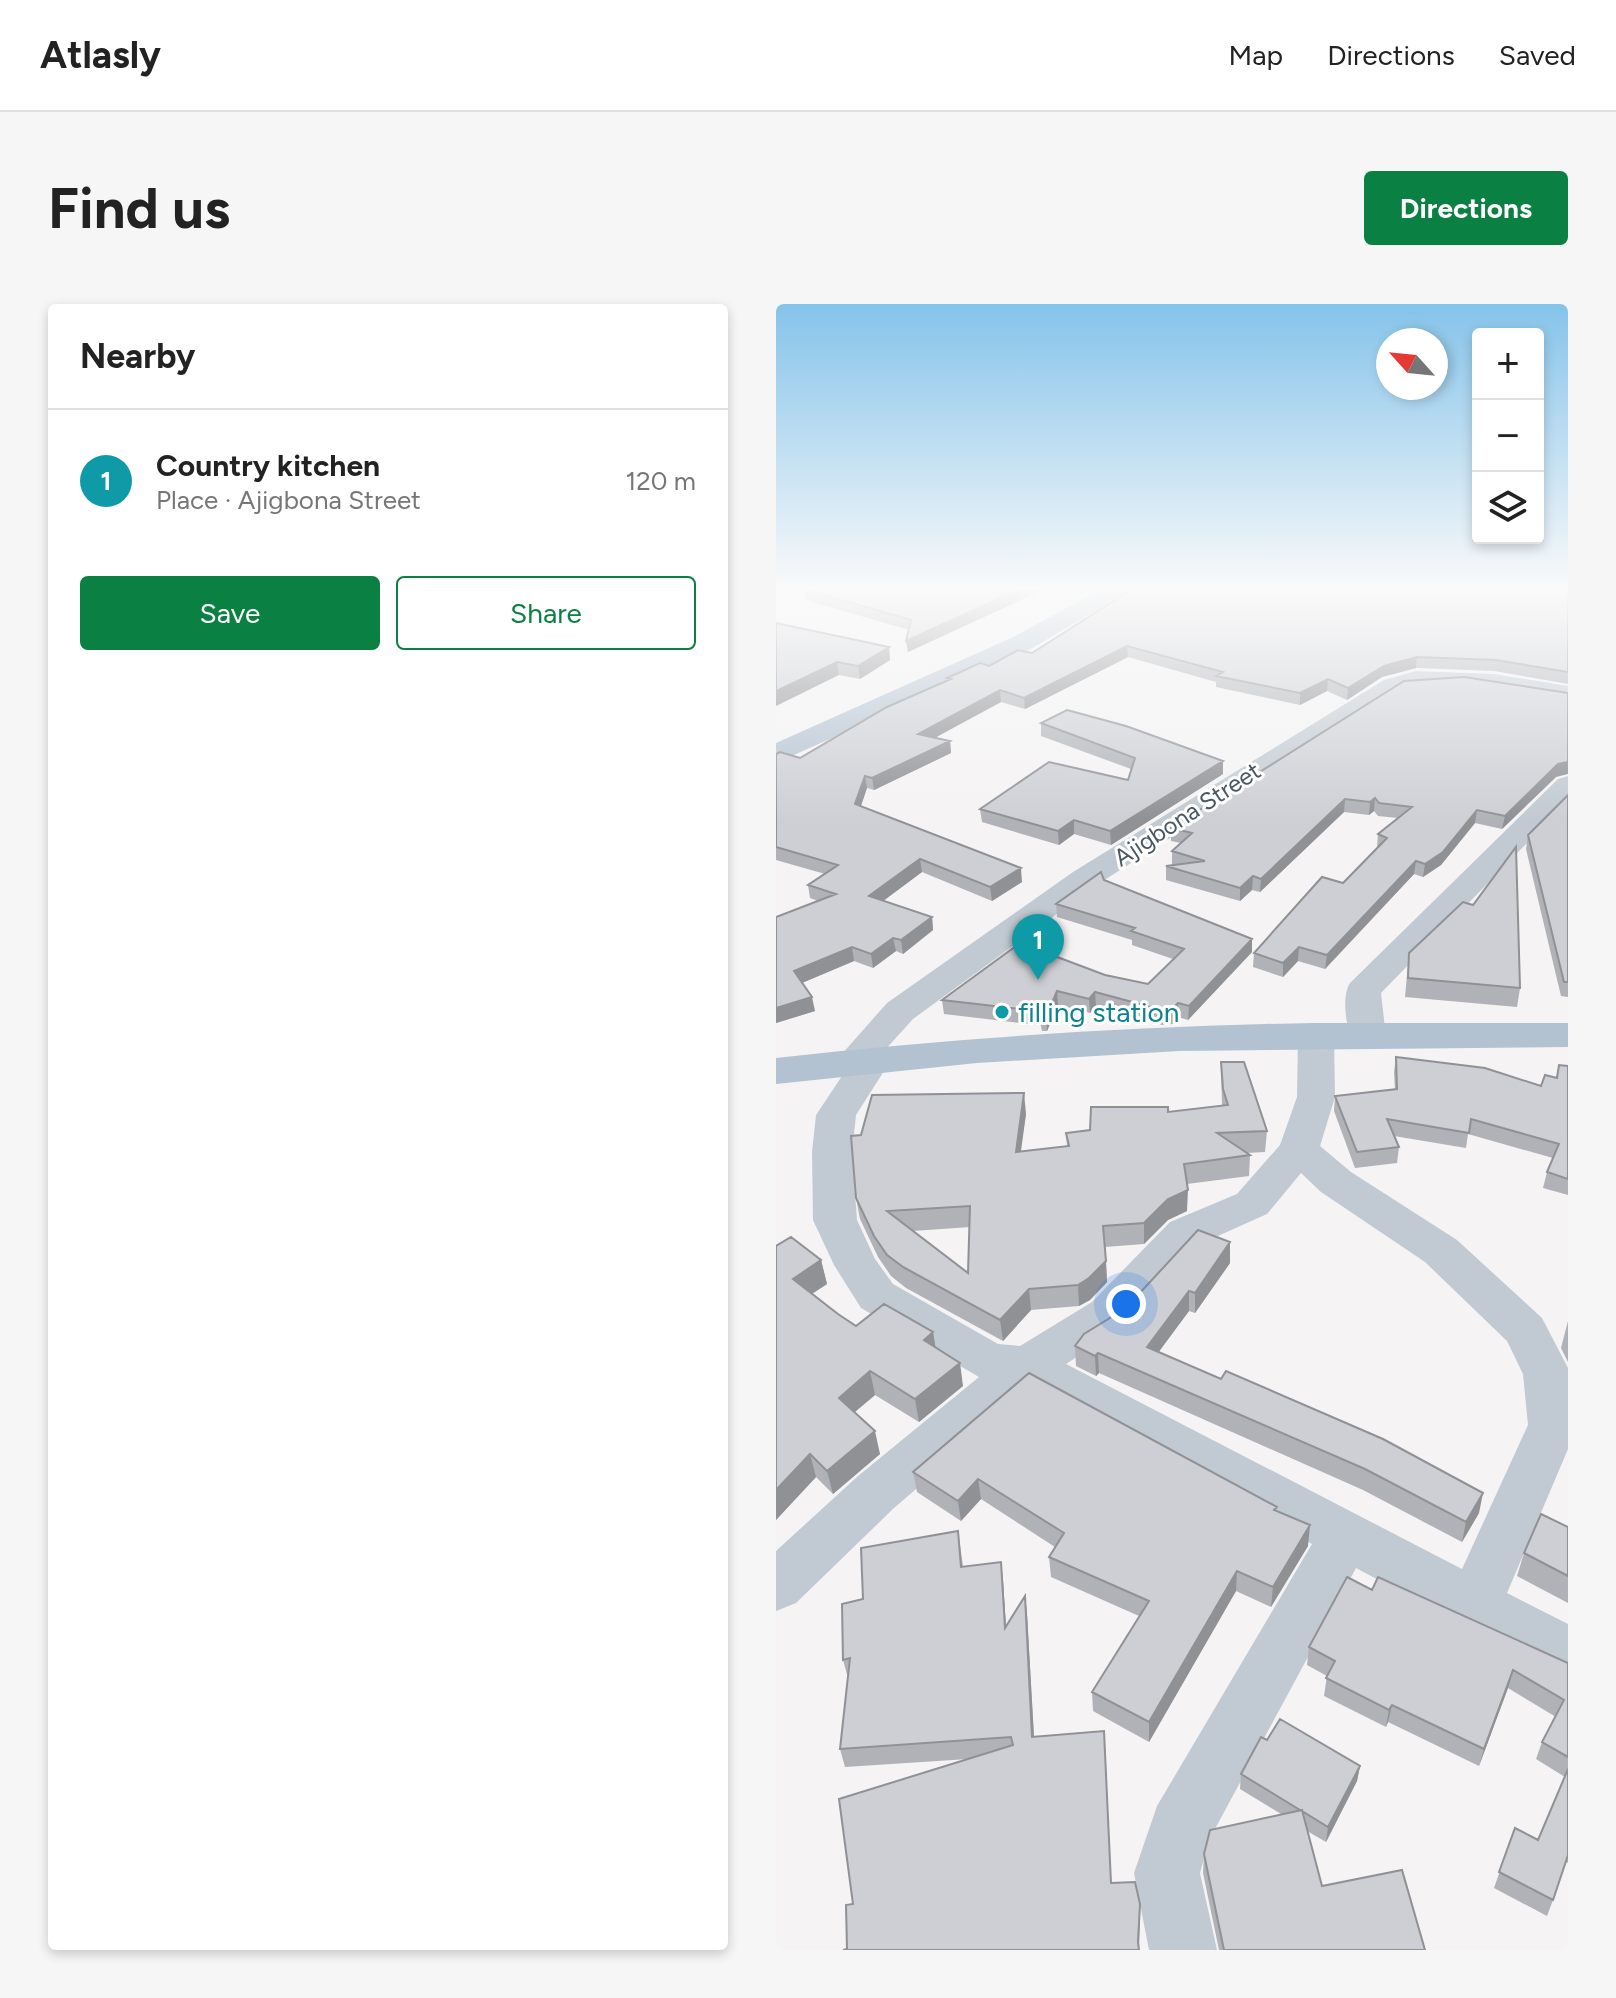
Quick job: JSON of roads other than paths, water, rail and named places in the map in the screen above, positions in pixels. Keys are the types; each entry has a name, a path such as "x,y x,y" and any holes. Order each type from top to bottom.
{"main road":[{"path":"776,739 937,667"},
{"path":"776,754 969,667"},
{"path":"776,1071 872,1060 1129,1041 1316,1035 1568,1035"}],"street":[{"name":"Ajigbona Street","path":"872,1060 860,1055 900,1011 936,982 997,944 1084,879 1393,685 1416,678 1494,681 1568,694"},
{"path":"1368,1037 1363,991 1561,800"},
{"path":"776,1586 876,1492 1027,1365 1108,1314 1185,1233 1252,1204 1299,1149 1316,1097 1316,1035"},
{"path":"872,1060 836,1115 833,1140 835,1220 856,1265 877,1296 990,1362 1027,1365 1344,1538 1568,1654"},
{"path":"1299,1149 1336,1182 1441,1251 1525,1330 1547,1374 1553,1425 1474,1604"},
{"path":"1183,1950 1167,1873 1180,1829 1344,1538"}],"place":[{"name":"Country kitchen","path":"1038,980"},
{"name":"filling station","path":"1002,1012"}]}
